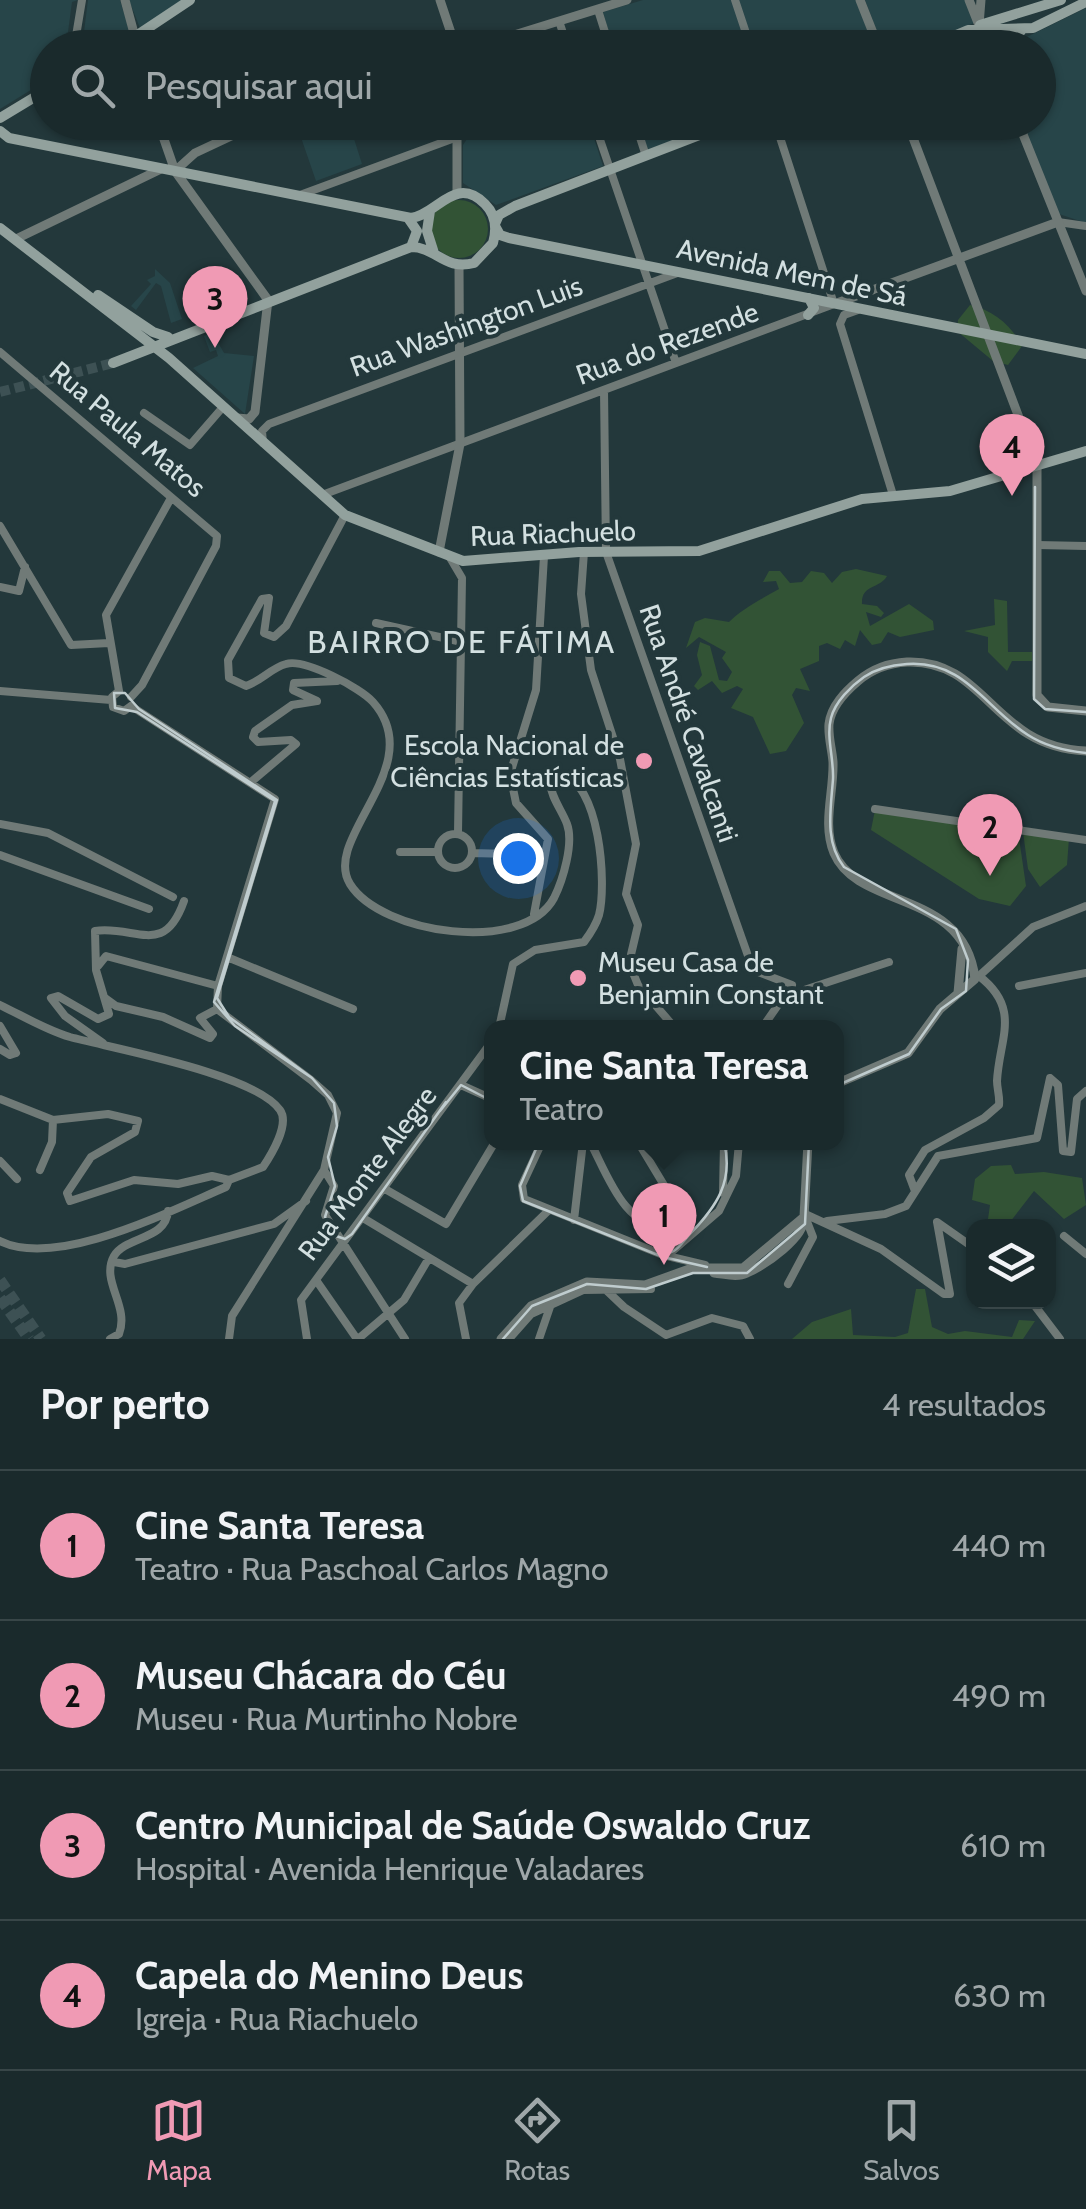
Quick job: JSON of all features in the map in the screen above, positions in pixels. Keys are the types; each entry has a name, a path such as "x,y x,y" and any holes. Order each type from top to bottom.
{"main road":[{"path":"152,30 190,0"},
{"path":"972,30 1062,0"},
{"path":"980,27 1022,30 1086,2"},
{"path":"1033,10 1037,26"},
{"path":"0,118 30,100"},
{"path":"0,132 9,138 408,217 420,216 457,194 484,203 495,225"},
{"path":"113,363 410,247 423,248 459,266 486,254 502,212 687,140"},
{"path":"432,206 427,231 437,258"},
{"path":"408,217 418,231 410,247"},
{"name":"Avenida Mem de Sá","path":"495,225 504,237 1086,354"},
{"name":"Rua Riachuelo","path":"0,228 75,282 153,346 345,515 444,554 484,562 584,552 699,551 862,499 950,491 1086,450"},
{"path":"75,282 152,332 174,336"},
{"path":"808,315 814,308 809,298"}],"street":[{"path":"77,30 82,0"},
{"path":"125,0 134,30"},
{"path":"440,0 450,30"},
{"path":"530,30 627,0"},
{"path":"735,0 746,30"},
{"path":"860,0 872,30"},
{"path":"968,0 981,30"},
{"path":"980,27 981,0"},
{"path":"598,10 604,30"},
{"path":"559,21 562,30"},
{"path":"164,140 174,171 268,300 254,412 244,421 234,417"},
{"path":"174,171 195,153 223,140"},
{"path":"297,196 456,140 457,194"},
{"path":"600,140 676,363"},
{"path":"641,140 646,156"},
{"path":"780,140 834,304"},
{"path":"914,140 1038,466 1038,697 1054,708 1086,711"},
{"path":"1025,140 1086,291"},
{"path":"16,239 161,168"},
{"path":"1058,222 1086,226"},
{"name":"Rua do Rezende","path":"322,495 1058,222"},
{"path":"458,833 462,578 444,554 460,444 459,266"},
{"name":"Rua Washington Luis","path":"269,424 680,272"},
{"path":"858,310 844,316 840,324 893,495"},
{"name":"Rua Paula Matos","path":"0,352 214,531 216,546 131,701"},
{"name":"Rua André Cavalcanti","path":"604,390 606,552 754,970 761,977 791,983 789,995"},
{"path":"144,413 190,445 223,406"},
{"path":"254,412 269,424 262,431 264,444"},
{"path":"171,498 110,602 104,626 119,691 276,802 218,986 217,1008"},
{"path":"345,515 286,626 279,635 266,636 270,601 264,596 227,669 234,682 246,686 293,662 357,688 375,704 387,736 379,793 344,852 350,884 380,912 408,924 454,932 495,930 534,914 554,898 566,860 569,828 550,782 556,775 566,775 590,809 599,842 602,870 598,920 584,942 535,950 514,964 502,1020"},
{"path":"0,526 72,645 109,643"},
{"path":"1038,545 1086,546"},
{"path":"584,552 581,594 591,670 620,759 636,844 626,894 638,925 629,963 638,985 669,1020"},
{"path":"534,914 548,839 516,803 510,774 536,690 544,556"},
{"path":"462,578 474,565 484,562"},
{"path":"0,587 19,591 25,565"},
{"path":"376,624 462,642"},
{"path":"915,1191 909,1175 917,1158 998,1104 997,1079 1008,1028 998,997 948,924 868,882 836,856 828,824 833,708 854,684 878,668 904,662 933,664 968,680 1026,733 1053,746 1086,751"},
{"path":"251,782 296,742 258,742 253,737 256,731 292,705 317,701 294,690 294,683 337,681"},
{"path":"0,690 111,700 120,711 131,701"},
{"path":"111,700 119,691"},
{"path":"874,809 1086,840"},
{"path":"0,824 48,833 173,898"},
{"path":"458,833 470,841 472,853 465,865 455,868 444,865 438,852 442,840 458,833"},
{"path":"400,852 438,852"},
{"path":"472,853 512,854"},
{"path":"0,855 149,908"},
{"path":"106,1046 51,1000 58,996 98,1019 109,1013 96,970 94,932 150,937 175,922 184,901"},
{"path":"844,1081 908,1053 940,1009 1033,928 1086,906"},
{"path":"957,996 962,944"},
{"path":"96,970 106,956 218,986"},
{"path":"227,957 353,1009"},
{"path":"769,1020 789,995 889,962"},
{"path":"1019,986 1086,973"},
{"path":"102,994 116,1006 163,1017 210,1038 212,1034 200,1018 217,1008"},
{"path":"0,1005 66,1036 215,1075 260,1095 280,1110 283,1120 263,1167 230,1180 212,1176 178,1184 134,1180 70,1201 68,1193 91,1157 135,1132 139,1122 115,1114 53,1120 0,1099"},
{"path":"217,1008 328,1095 337,1124 324,1170 232,1316 230,1338 218,1339"},
{"path":"0,1026 16,1053 10,1056 0,1050"},
{"name":"Rua Monte Alegre","path":"306,1339 300,1304 484,1052"},
{"path":"805,1217 827,1221 897,1210 906,1206 938,1156 1038,1138 1050,1078 1058,1085 1063,1151 1071,1152 1077,1099 1086,1090"},
{"path":"461,1085 484,1095"},
{"path":"40,1170 52,1142 53,1120"},
{"path":"384,1189 446,1224 490,1150"},
{"path":"539,1150 521,1191 528,1202 666,1256 713,1267 746,1267 805,1217"},
{"path":"574,1220 585,1150"},
{"path":"591,1150 624,1204 640,1220 668,1223 679,1212 643,1150"},
{"path":"722,1202 727,1173 725,1150"},
{"path":"666,1256 711,1221 736,1176 738,1150"},
{"path":"501,1339 531,1306 588,1282 651,1289 693,1273 747,1274 799,1234 805,1217 808,1150"},
{"path":"0,1162 17,1179"},
{"path":"324,1170 334,1186 324,1210 342,1246 392,1312 405,1339"},
{"path":"0,1241 19,1250 53,1248 168,1211 226,1187 230,1180"},
{"path":"114,1262 124,1264 274,1224 306,1200"},
{"path":"466,1339 458,1310 473,1284 549,1210"},
{"path":"110,1339 120,1334 123,1318 108,1272 116,1254 163,1226 168,1211"},
{"path":"788,1284 812,1236 805,1217"},
{"path":"364,1218 473,1284"},
{"path":"854,1235 855,1218"},
{"path":"827,1221 944,1294 950,1294 937,1222 966,1242"},
{"path":"1064,1236 1086,1254"},
{"path":"682,1245 683,1256 694,1263"},
{"path":"666,1256 676,1265 671,1276"},
{"path":"316,1280 358,1339 392,1312 429,1258"},
{"path":"510,1339 524,1320 583,1290 602,1285 645,1285 713,1267"},
{"path":"602,1285 624,1307 666,1335 712,1318 744,1326 750,1339"},
{"path":"539,1339 551,1304"},
{"path":"1037,1309 1060,1339"}],"shaded area":[{"path":"0,0 78,0 72,2 68,30 30,30 30,90 0,109"},
{"path":"88,0 120,0 129,30 84,30"},
{"path":"129,0 182,0 140,28"},
{"path":"643,0 732,0 742,30 608,30 603,12"},
{"path":"736,0 856,0 867,30 746,30"},
{"path":"865,0 966,0 974,23 957,30 876,30"},
{"path":"1086,8 1086,223 1059,214 1029,140 1056,140 1056,30 1041,30"},
{"path":"302,140 354,140 362,164 316,181"},
{"path":"466,140 595,140 603,166 496,205 463,183"},
{"path":"643,140 674,140 647,150"},
{"path":"155,269 170,283 182,319 171,323 161,286 156,283 136,310 131,306 151,284 147,280 155,276"},
{"path":"212,332 224,353 254,356 245,414 193,368 218,356 216,350 210,352 204,336"}],"green space":[{"path":"459,200 480,208 488,229 480,250 459,258 438,250 430,229 438,208"},
{"path":"970,305 994,315 1018,338 1022,346 1008,365 993,361 957,331 958,320"},
{"path":"856,569 887,576 862,598 862,604 877,606 884,613 881,617 866,612 870,626 909,604 933,621 934,630 900,637 888,632 881,643 872,645 860,630 855,646 845,640 840,649 827,643 819,646 819,661 800,669 810,691 796,688 792,695 804,723 786,751 770,754 753,717 731,708 743,689 737,686 722,693 712,681 698,690 694,686 702,675 697,655 700,642 710,646 719,680 727,681 732,672 722,658 726,652 699,637 686,648 695,622 705,618 729,622 779,589 776,581 763,582 769,571 780,571 790,583 802,582 811,571 824,573 832,583 842,572"},
{"path":"994,599 1007,601 1008,652 1032,652 1032,661 1012,661 1007,671 988,652 988,637 964,631 995,625"},
{"path":"875,810 1018,831 1026,886 1010,906 979,899 871,830"},
{"path":"1023,832 1069,838 1067,865 1040,887 1028,869"},
{"path":"1011,1165 1015,1174 1044,1172 1082,1178 1086,1205 1064,1219 1034,1191 1012,1219 988,1219 990,1205 972,1200 975,1179 991,1166"},
{"path":"916,1289 925,1289 932,1327 948,1334 965,1331 1012,1337 1019,1320 1035,1321 1023,1339 792,1339 812,1322 851,1309 853,1335 895,1337 908,1333"}],"tunnel":[{"path":"0,392 113,363"},
{"path":"0,1280 41,1339"},
{"path":"0,1298 29,1339"}],"tram line":[{"path":"1035,487 1034,699 1045,709 1086,712"},
{"path":"844,1082 909,1054 941,1009 966,991 968,960 956,929 844,867 838,857 830,824 833,771 829,733 840,700 874,671 901,664 927,665 959,678 1035,739 1086,753"},
{"path":"312,1078 235,1026 214,1002 275,801 137,712 115,708 114,693 125,693 139,709 277,800 217,998 229,1017 312,1078 334,1103 337,1126 328,1157 335,1186 325,1217 333,1235 345,1239 352,1234 446,1102"},
{"path":"440,1111 461,1085 484,1097"},
{"path":"536,1150 520,1186 523,1201 663,1257 707,1267"},
{"path":"658,1254 677,1249 715,1204 727,1169 725,1150"},
{"path":"503,1339 532,1306 587,1284 646,1289 693,1273 747,1273 805,1224 809,1150"}],"place":[{"name":"Centro Municipal de Saúde Oswaldo Cruz","path":"215,348"},
{"name":"Capela do Menino Deus","path":"1012,496"},
{"name":"Escola Nacional de Ciências Estatísticas","path":"644,761"},
{"name":"Museu Chácara do Céu","path":"990,876"},
{"name":"Museu Casa de Benjamin Constant","path":"578,978"},
{"name":"Cine Santa Teresa","path":"664,1265"}],"district":[{"name":"BAIRRO DE FÁTIMA","path":"462,642"}]}
